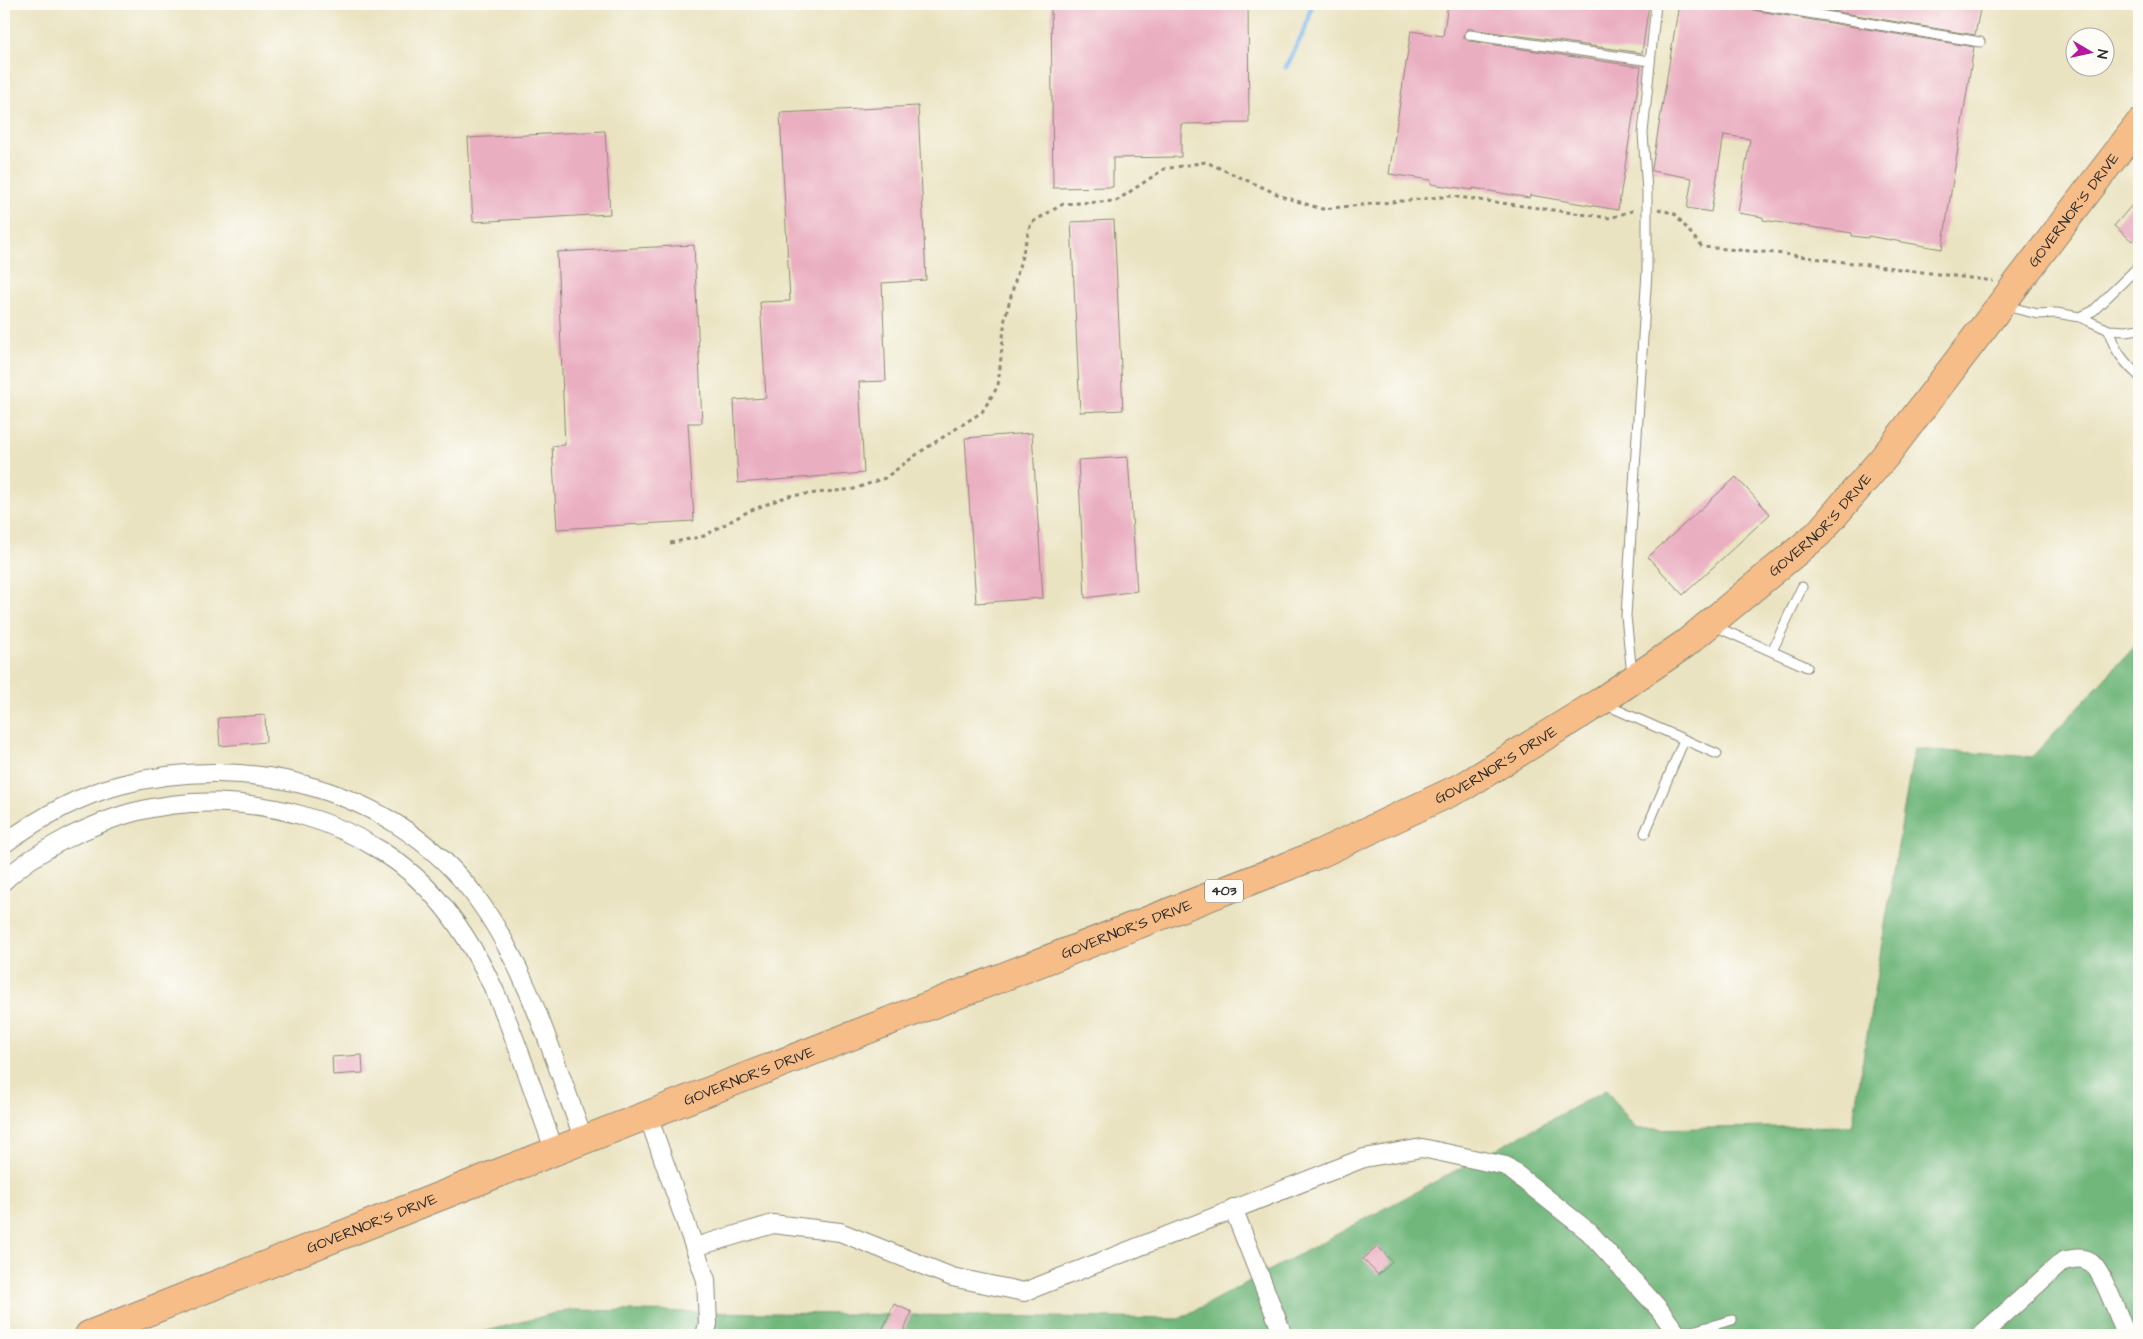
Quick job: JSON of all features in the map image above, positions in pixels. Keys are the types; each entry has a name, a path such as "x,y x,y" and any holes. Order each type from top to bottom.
{"main road":[{"name":"GOVERNOR'S DRIVE","path":"89,1335 1319,854 1466,785 1600,702 1685,644 1818,534 1886,455 2139,124"}],"street":[{"path":"4,844 48,815 97,792 120,785 174,776 213,774 266,777 313,786 366,806 398,824 439,855 465,883 485,910 512,959 534,1007 584,1140"},
{"path":"4,881 42,852 82,831 116,817 172,805 228,803 276,810 316,820 359,838 397,861 429,889 457,924 470,945 500,1006 555,1152"},
{"path":"648,1116 706,1280 708,1324 705,1335"},
{"path":"694,1247 773,1224 840,1232 952,1277 1024,1292 1233,1208 1364,1158 1422,1148 1506,1166 1589,1232 1659,1309 1678,1335"},
{"path":"1233,1208 1283,1335"},
{"path":"1982,1335 2064,1261 2078,1258 2090,1262 2098,1271 2126,1335"}],"lane":[{"path":"1633,680 1626,616 1647,271 1647,206 1643,133 1656,4"},
{"path":"1754,4 1980,42"},
{"path":"1470,35 1650,61"},
{"path":"2080,317 2093,311 2139,266"},
{"path":"2008,295 2038,314 2080,317 2109,330 2126,331 2139,329"},
{"path":"2109,330 2112,342 2126,364 2139,376"},
{"path":"1772,651 1802,587"},
{"path":"1710,624 1807,667"},
{"path":"1600,702 1717,754"},
{"path":"1645,833 1684,740"},
{"path":"1678,1335 1732,1320"}],"path":[{"path":"670,543 704,536 749,511 788,496 854,489 885,478 920,452 982,412 998,386 1006,318 1031,223 1063,204 1116,201 1164,168 1206,162 1284,196 1322,209 1451,196 1610,218 1647,206 1675,214 1702,247 1775,253 2008,295"},
{"path":"4,1324 8,1335"}],"green space":[{"path":"2139,642 2139,1335 472,1335 567,1310 1179,1319 1606,1090 1636,1129 1852,1126 1914,749 2032,757"}],"building":[{"path":"1051,4 1248,4 1249,123 1181,124 1181,157 1113,158 1113,187 1053,188"},
{"path":"1448,4 1649,4 1642,53 1471,29 1467,29 1464,34 1464,38 1469,41 1641,67 1618,210 1530,195 1529,198 1473,188 1473,190 1431,184 1431,180 1389,174 1411,31 1443,36"},
{"path":"1679,4 1703,4 1742,10 1742,4 1748,4 1753,10 1974,47 1942,249 1868,236 1868,238 1852,236 1852,233 1763,220 1763,217 1738,213 1750,139 1724,135 1711,212 1687,208 1692,178 1652,171"},
{"path":"1790,4 1981,4 1975,35"},
{"path":"918,106 926,280 882,283 886,381 859,382 864,473 738,483 734,400 766,398 760,302 790,301 780,113"},
{"path":"605,131 610,214 473,222 468,138"},
{"path":"2139,197 2139,233 2132,241 2114,226"},
{"path":"1114,220 1123,410 1080,412 1071,222"},
{"path":"694,245 702,423 688,423 694,521 557,529 552,446 565,445 557,252"},
{"path":"1032,433 1043,598 976,603 965,438"},
{"path":"1128,457 1137,591 1085,598 1078,460"},
{"path":"1736,477 1770,514 1683,595 1648,557"},
{"path":"265,715 266,742 220,746 218,718"},
{"path":"362,1055 363,1073 333,1075 332,1057"},
{"path":"1378,1246 1392,1262 1378,1275 1363,1259"},
{"path":"894,1304 912,1312 902,1335 880,1335"}],"waterway":[{"path":"1286,67 1306,27 1312,4"}]}
